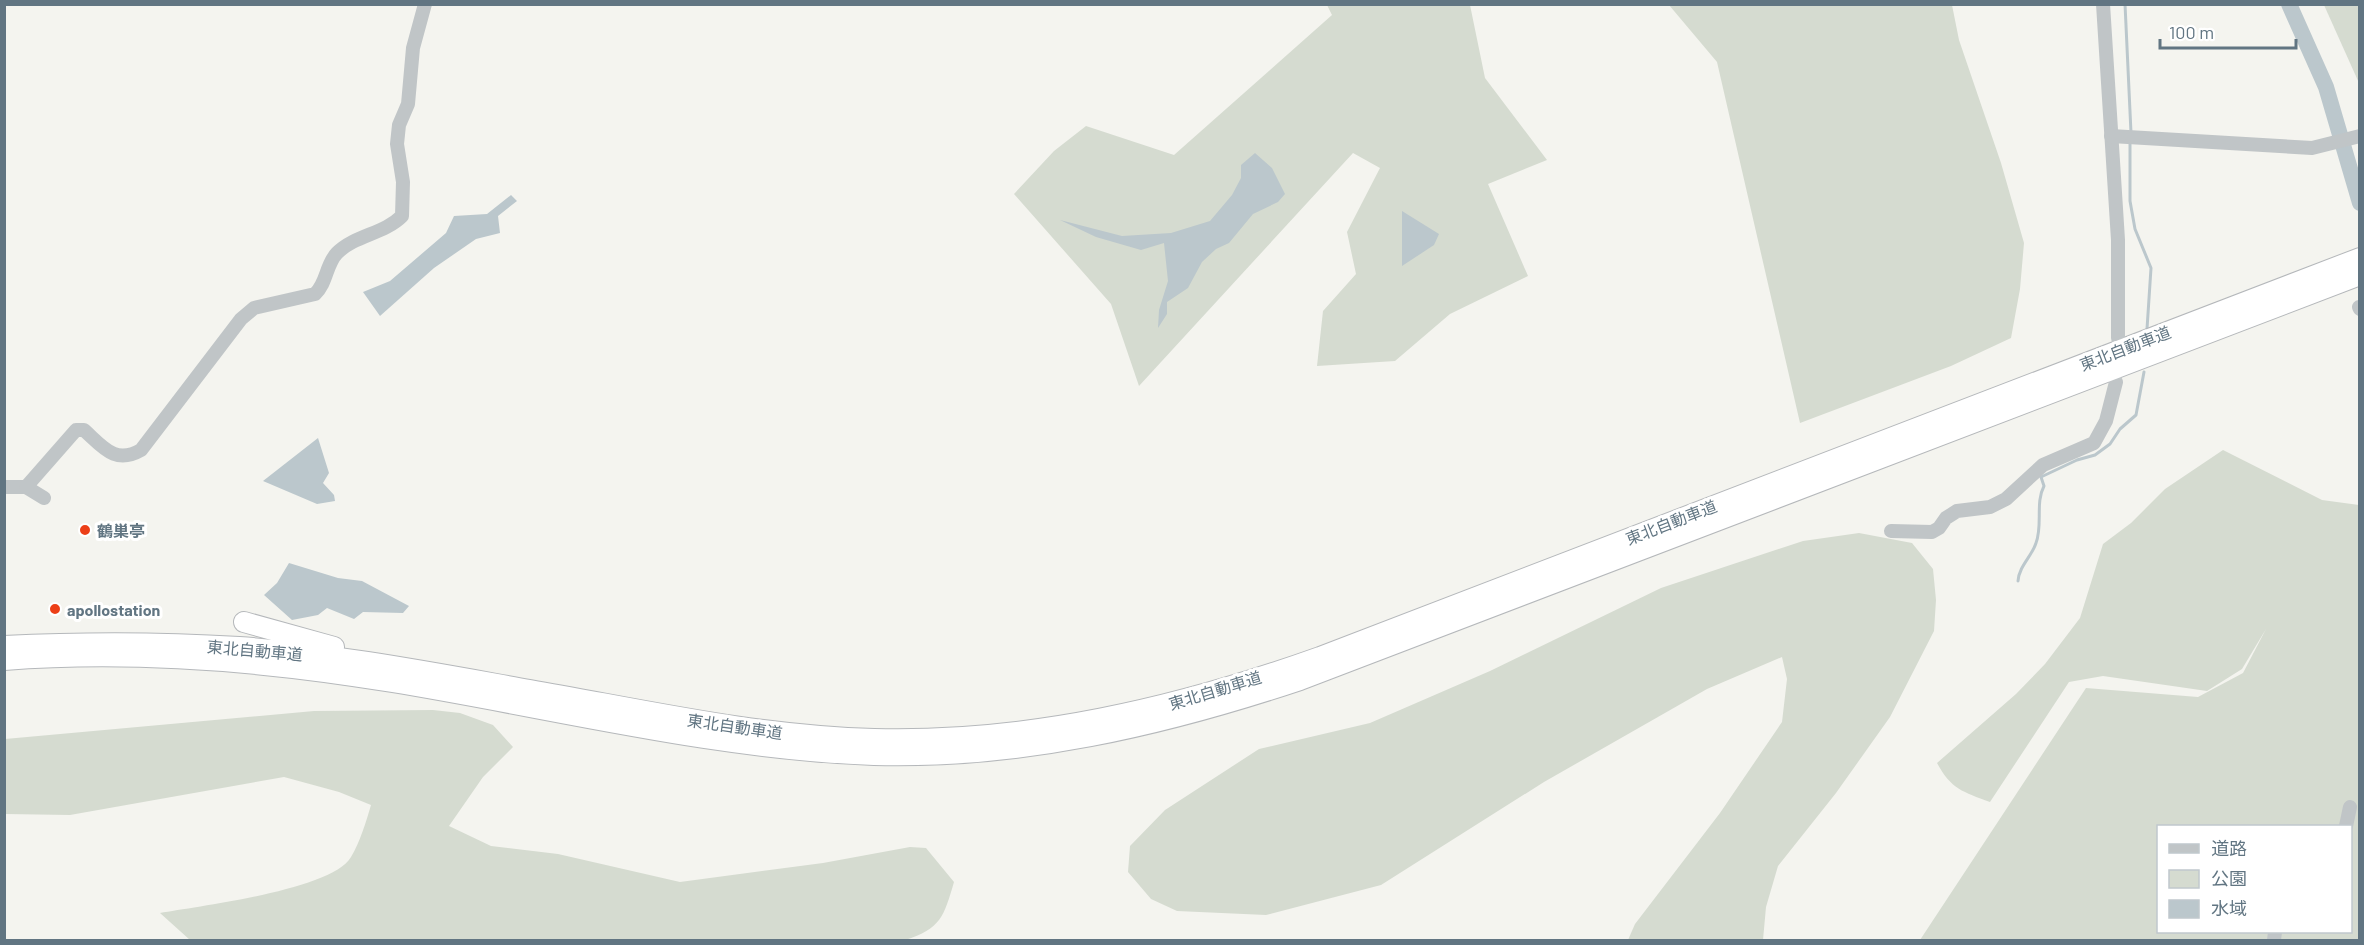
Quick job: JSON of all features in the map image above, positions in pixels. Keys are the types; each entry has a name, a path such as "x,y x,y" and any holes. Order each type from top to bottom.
{"highway":[{"name":"東北自動車道","path":"4,660 96,657 222,662 304,670 391,682 712,739 822,752 919,755 992,751 1081,738 1200,712 1300,680 2359,264"},
{"name":"東北自動車道","path":"4,646 96,642 240,647 414,670 749,729 874,739 989,735 1147,710 1215,692 1347,646 2359,264"},
{"path":"244,622 335,647 467,670 535,691"},
{"path":"4,669 96,657"}],"street":[{"path":"26,487 76,430 84,430 106,450 118,456 129,457 141,450 241,319 254,308 315,294 321,289 335,255 349,243 393,225 402,216 403,182 397,144 399,125 408,104 413,48 424,4"},
{"path":"2103,4 2118,240 2118,338"},
{"path":"2111,136 2312,148 2360,136"},
{"path":"1891,531 1932,531 1939,528 1946,518 1957,511 1990,507 2006,499 2043,465 2094,442 2106,421 2116,382"},
{"path":"4,487 26,487 44,498"},
{"path":"2346,825 2350,807"}],"green space":[{"path":"1327,5 1470,5 1485,78 1547,160 1488,184 1528,276 1450,314 1395,361 1317,366 1323,311 1356,274 1347,232 1380,168 1353,153 1139,386 1111,304 1014,194 1054,151 1086,126 1174,155 1332,15"},
{"path":"1669,5 1952,5 1959,40 2001,163 2024,243 2020,289 2011,338 1951,366 1800,423 1717,62"},
{"path":"2324,5 2359,5 2359,83"},
{"path":"2223,450 2322,500 2359,505 2359,940 1920,940 2086,688 2198,697 2243,673 2266,629 2242,669 2207,691 2103,676 2069,682 1990,802 1953,784 1937,763 2016,694 2045,664 2080,618 2103,544 2131,523 2165,489"},
{"path":"1859,533 1912,543 1933,569 1936,600 1934,631 1890,717 1836,793 1778,866 1766,907 1763,940 1628,940 1635,924 1720,813 1782,722 1787,679 1782,657 1707,689 1544,782 1381,885 1266,915 1177,911 1151,899 1128,872 1130,846 1165,810 1259,749 1370,723 1490,671 1661,588 1803,541"},
{"path":"433,710 460,713 493,725 513,747 483,777 449,826 491,846 558,854 680,882 823,863 910,847 926,848 954,882 944,912 934,926 905,940 190,940 160,913 263,895 319,879 339,869 354,851 371,805 339,792 284,777 70,815 5,814 5,739 314,711"}],"water":[{"path":"1255,153 1272,168 1285,194 1278,202 1253,214 1229,243 1216,249 1202,262 1188,288 1167,302 1167,314 1158,328 1159,310 1168,281 1164,243 1141,250 1096,237 1060,220 1122,236 1171,233 1210,221 1232,195 1241,178 1241,165"},
{"path":"511,195 517,201 498,216 500,233 476,239 434,268 380,316 363,292 390,281 446,233 454,216 487,214"},
{"path":"1402,211 1439,234 1434,245 1402,266"},
{"path":"318,438 329,473 323,483 334,495 335,501 317,504 263,481"},
{"path":"289,563 338,578 362,581 409,606 403,613 363,612 354,619 327,608 318,615 292,620 264,595 277,583"}],"waterway":[{"path":"2125,4 2131,133"},
{"path":"2289,4 2326,87 2360,203"},
{"path":"2130,140 2130,201 2135,229 2151,268 2147,329"},
{"path":"2018,581 2038,536 2040,500 2044,486 2041,477 2077,460 2095,455 2110,444 2120,429 2136,415 2144,372"}],"place":[{"name":"鶴巣亭","path":"85,530"},
{"name":"apollostation","path":"55,609"}]}
